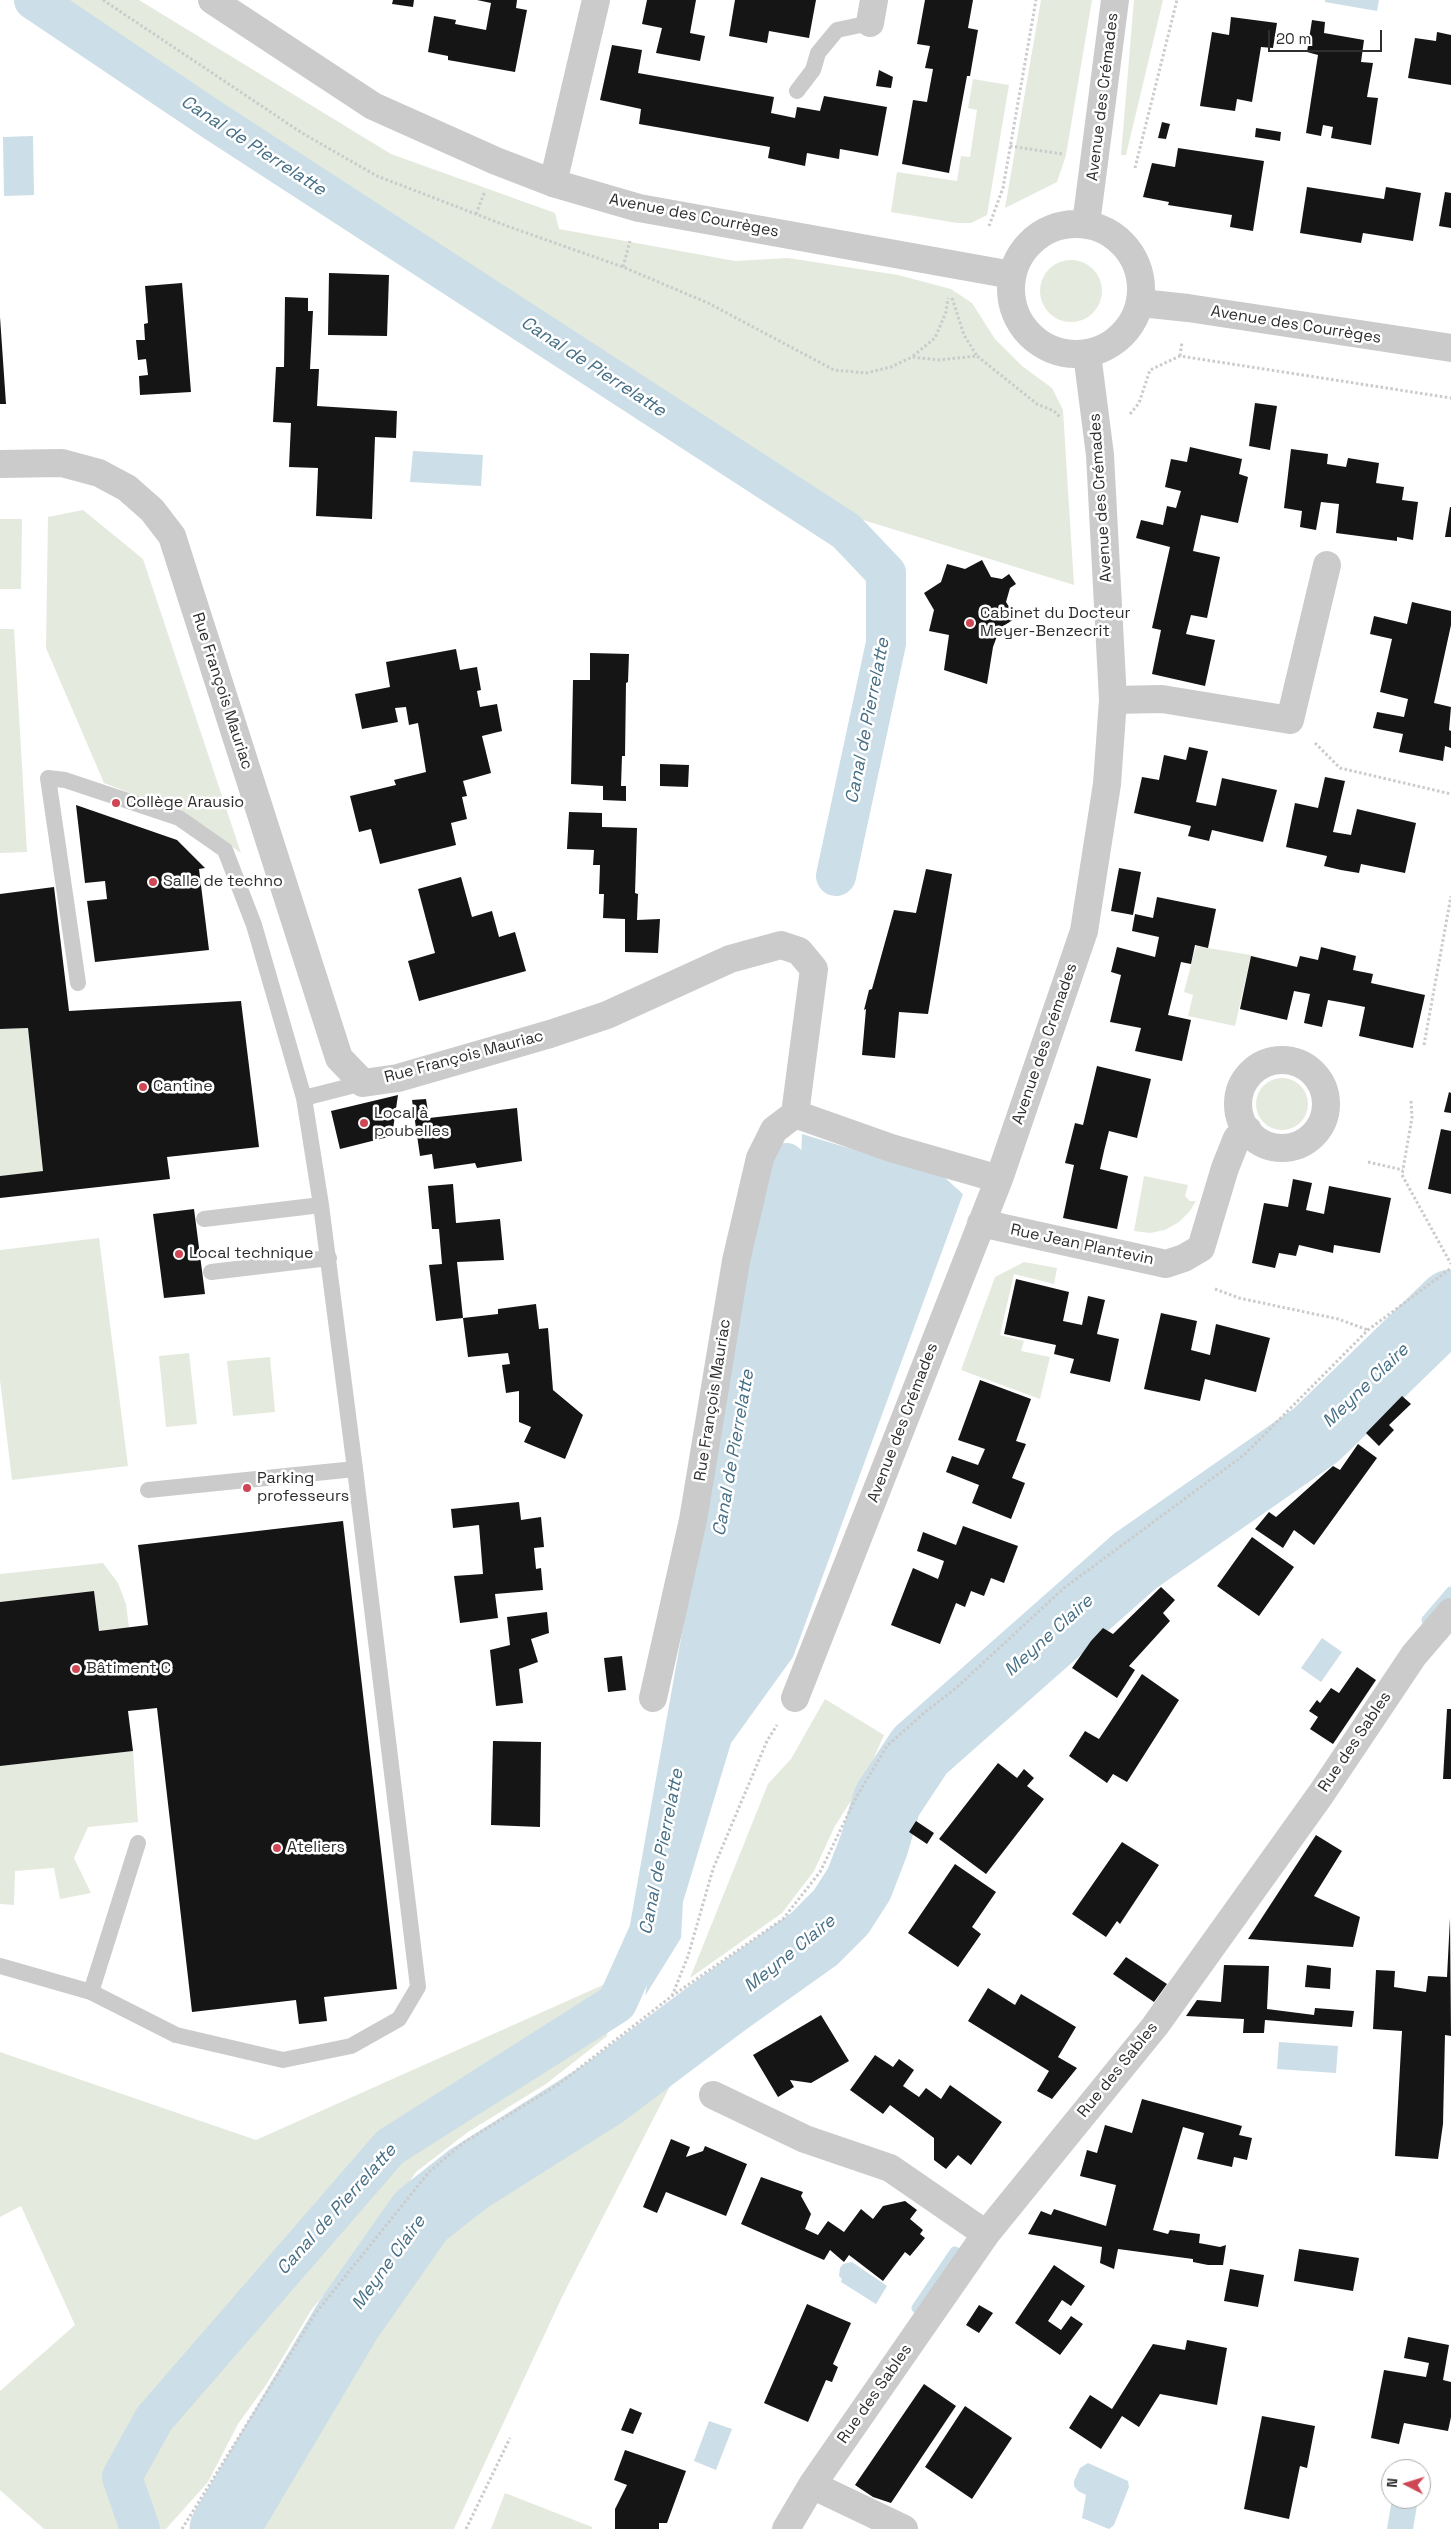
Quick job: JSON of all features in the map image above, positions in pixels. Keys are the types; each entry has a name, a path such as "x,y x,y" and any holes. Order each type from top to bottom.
{"street":[{"name":"Avenue des Courrèges","path":"212,0 373,106 496,161 553,183 639,208 1012,275"},
{"path":"553,183 596,0"},
{"name":"Avenue des Crémades","path":"1086,224 1115,0"},
{"path":"1066,224 1086,224 1106,231 1123,243 1135,261 1141,282 1140,303 1133,321 1122,337 1106,348 1087,354 1066,354 1045,348 1029,335 1016,317 1011,296 1012,275 1019,256 1031,241 1048,230 1066,224"},
{"name":"Avenue des Courrèges","path":"1140,303 1188,308 1451,348"},
{"name":"Avenue des Crémades","path":"796,1698 999,1179 1084,931 1107,784 1113,700 1100,455 1087,354"},
{"name":"Rue François Mauriac","path":"0,464 62,463 99,473 127,488 152,510 172,536 340,1058 363,1083 398,1078 550,1034 607,1014 730,959 781,945 799,951 814,969 795,1114 774,1130 760,1158 736,1261 693,1520 653,1698"},
{"path":"1113,700 1162,699 1290,720 1327,565"},
{"path":"795,1114 891,1148 999,1179"},
{"name":"Rue Jean Plantevin","path":"982,1224 1166,1264 1184,1258 1201,1248 1225,1168 1237,1138 1248,1130"},
{"name":"Rue des Sables","path":"786,2529 812,2485 986,2234 1155,2026 1321,1794 1414,1655 1451,1612"},
{"path":"713,2095 805,2139 890,2168 986,2234"},
{"path":"812,2485 904,2529"}],"lane":[{"path":"797,91 813,70 818,53 838,30 872,12"},
{"path":"0,1966 91,1992 176,2035 283,2060 350,2046 399,2019 418,1988 356,1469 321,1205 304,1098 254,925 224,850 179,818 65,780 48,778 78,983"},
{"path":"304,1098 363,1083"},
{"path":"204,1219 321,1205"},
{"path":"211,1272 329,1258"},
{"path":"148,1490 356,1469"},
{"path":"91,1992 138,1843"}],"path":[{"path":"102,0 302,133 377,176 507,226 624,266 708,303 834,370 866,373 891,367 912,357 935,338 946,312 949,291 964,335 978,356 1037,404 1054,412 1066,422"},
{"path":"990,226 1003,188 1036,0"},
{"path":"1135,168 1177,0"},
{"path":"1010,146 1095,160"},
{"path":"1180,356 1182,344"},
{"path":"912,357 939,360 978,356"},
{"path":"1126,418 1139,403 1150,370 1180,356 1451,398"},
{"path":"1290,720 1340,768 1451,794"},
{"path":"1424,1045 1451,896"},
{"path":"1411,1101 1412,1118 1402,1175 1451,1264"},
{"path":"1368,1162 1403,1170"},
{"path":"182,2529 315,2314 429,2172 462,2143 559,2084 672,1996 783,1920 820,1872 857,1796 887,1746 956,1688 1064,1588 1244,1455 1368,1330 1451,1268"},
{"path":"1215,1289 1239,1298 1338,1319 1368,1330"},
{"path":"672,1996 688,1956 713,1869 767,1740 796,1698"},
{"path":"466,2529 510,2438"}],"shaded area":[{"path":"46,0 139,0 391,154 555,213 559,229 735,261 788,258 898,275 951,289 972,303 995,339 1022,366 1052,388 1063,410 1074,585 847,515 159,77"},
{"path":"1041,0 1092,0 1066,155 1057,182 1005,208"},
{"path":"1134,0 1163,0 1126,155 1121,155"},
{"path":"1325,0 1379,0 1377,11 1325,2"},
{"path":"973,79 1009,85 987,215 971,223 957,223 891,212 897,172 957,181 961,156 970,157 977,110 968,108"},
{"path":"33,136 34,195 4,196 3,137"},
{"path":"1071,260 1083,262 1093,269 1100,279 1102,291 1100,303 1093,313 1083,320 1071,322 1059,320 1049,313 1042,303 1040,291 1042,279 1049,269 1059,262"},
{"path":"413,451 483,455 481,486 410,482"},
{"path":"83,510 143,559 241,853 207,828 153,802 104,783 46,648 48,517"},
{"path":"0,519 22,519 21,589 0,589"},
{"path":"0,629 14,629 27,852 0,853"},
{"path":"1196,946 1251,955 1235,1026 1188,1016 1193,995 1184,992"},
{"path":"28,1028 43,1171 0,1176 0,1029"},
{"path":"1277,1078 1287,1078 1296,1082 1304,1090 1308,1104 1304,1118 1296,1126 1287,1130 1277,1130 1268,1126 1260,1118 1256,1109 1256,1099 1260,1090 1268,1082"},
{"path":"802,1134 944,1177 963,1194 793,1657 731,1743 683,1902 681,1938 645,1996 706,1662 740,1525 800,1191"},
{"path":"1144,1176 1188,1185 1185,1196 1190,1201 1196,1201 1190,1211 1179,1222 1165,1230 1150,1233 1134,1231"},
{"path":"99,1238 128,1466 12,1480 0,1380 0,1250"},
{"path":"1024,1262 1057,1268 1054,1284 1014,1274 1000,1335 1024,1341 1021,1351 1050,1357 1040,1399 961,1370 995,1277"},
{"path":"189,1353 197,1424 166,1427 159,1356"},
{"path":"270,1357 275,1412 233,1416 227,1361"},
{"path":"103,1563 118,1583 126,1604 129,1628 99,1631 94,1591 0,1602 0,1574"},
{"path":"1322,1638 1342,1652 1321,1682 1301,1668"},
{"path":"825,1699 884,1735 864,1780 835,1826 814,1871 782,1913 690,1978 768,1784 791,1759"},
{"path":"133,1751 138,1822 88,1827 74,1858 91,1893 60,1899 54,1868 15,1871 14,1905 0,1904 0,1766"},
{"path":"623,1976 610,2011 607,2036 546,2084 468,2132 416,2172 375,2232 312,2309 266,2385 238,2424 208,2482 166,2529 44,2529 0,2490 0,2391 75,2325 21,2206 0,2217 0,2052 256,2140"},
{"path":"1279,2042 1338,2046 1336,2073 1277,2069"},
{"path":"687,2053 562,2297 454,2529 238,2529 327,2383 402,2270 460,2208"},
{"path":"852,2262 887,2286 876,2304 841,2282 842,2279 839,2276 840,2268 843,2264"},
{"path":"709,2421 732,2429 716,2470 694,2461"},
{"path":"1088,2463 1128,2481 1129,2487 1114,2525 1109,2529 1082,2518 1086,2495 1078,2491 1074,2486 1074,2481 1080,2468"},
{"path":"505,2493 592,2527 592,2529 491,2529"},
{"path":"1390,2509 1416,2509 1413,2529 1387,2529"}],"building":[{"path":"393,0 414,0 413,7 392,4"},
{"path":"477,0 517,0 516,8 527,10 515,72 448,60 448,56 428,52 434,16 456,20 455,24 486,30 491,3"},
{"path":"647,0 696,0 690,33 705,36 700,61 656,53 662,28 642,24"},
{"path":"735,0 816,0 809,38 769,31 767,43 729,36"},
{"path":"925,0 973,0 968,28 978,30 970,76 967,76 949,173 902,164 913,100 927,102 933,69 925,68 930,46 917,44"},
{"path":"1231,17 1277,23 1273,48 1261,47 1252,102 1237,99 1235,111 1200,106 1212,32 1229,35"},
{"path":"1312,20 1325,22 1324,33 1364,40 1361,62 1373,63 1367,97 1378,98 1371,145 1331,138 1333,127 1323,125 1321,136 1306,133 1318,55 1307,52"},
{"path":"1437,32 1451,35 1451,85 1408,78 1415,38 1436,41"},
{"path":"612,45 642,50 638,73 774,97 771,113 795,118 797,107 820,111 824,96 887,107 878,156 840,149 839,159 807,153 805,166 768,158 770,147 639,124 641,109 600,100"},
{"path":"879,70 893,77 891,88 876,86"},
{"path":"1162,122 1170,124 1166,139 1158,138"},
{"path":"1256,128 1281,132 1280,141 1255,137"},
{"path":"1178,148 1264,161 1253,231 1230,227 1232,215 1168,205 1169,202 1143,197 1152,163 1175,167"},
{"path":"1307,187 1384,199 1386,187 1421,193 1413,241 1363,233 1361,243 1300,233"},
{"path":"1445,192 1451,193 1451,228 1439,226"},
{"path":"329,273 389,275 387,336 328,335"},
{"path":"182,283 191,392 140,395 139,376 148,375 146,359 138,360 136,340 145,340 144,324 148,323 145,286"},
{"path":"285,297 308,298 308,311 313,311 310,369 319,369 317,406 397,411 396,438 375,437 372,519 316,516 318,468 289,467 291,423 273,422 276,367 284,367"},
{"path":"0,317 6,404 0,404"},
{"path":"1255,403 1277,406 1270,450 1249,446"},
{"path":"1190,447 1242,459 1239,474 1248,477 1238,523 1201,515 1193,551 1220,557 1207,618 1191,615 1186,634 1215,640 1205,686 1152,674 1161,630 1152,628 1170,547 1136,538 1141,520 1163,525 1167,506 1176,508 1181,491 1165,487 1171,459 1187,462"},
{"path":"1291,449 1328,454 1327,464 1346,467 1348,458 1379,463 1376,483 1404,487 1402,500 1418,502 1413,540 1397,537 1397,541 1336,533 1339,504 1321,502 1316,530 1300,527 1302,511 1284,508"},
{"path":"1450,507 1451,537 1445,537"},
{"name":"Cabinet du Docteur Meyer-Benzecrit","path":"982,560 991,577 1002,579 1009,574 1016,584 1010,588 1006,602 1016,618 1000,628 993,647 987,684 944,670 949,635 929,631 934,610 924,593 941,582 947,564 965,569"},
{"path":"1412,602 1451,611 1451,625 1434,703 1451,707 1449,730 1451,731 1451,748 1445,746 1443,761 1399,752 1403,734 1373,728 1377,712 1404,717 1408,699 1380,692 1392,639 1370,634 1374,616 1407,624"},
{"path":"456,649 460,670 477,667 481,690 477,691 480,707 497,704 502,731 482,736 491,773 463,781 467,796 462,797 467,819 451,823 456,845 380,864 371,829 359,832 350,796 396,785 394,780 426,772 418,723 409,725 406,707 395,708 398,722 362,729 355,694 390,687 386,662"},
{"path":"590,653 629,654 628,682 626,683 625,756 622,756 621,786 626,786 626,801 603,800 603,786 571,784 573,680 590,680"},
{"path":"1189,747 1208,751 1196,802 1216,806 1222,778 1277,790 1263,842 1212,830 1209,841 1188,836 1191,826 1134,813 1142,777 1159,780 1164,755 1186,760"},
{"path":"660,764 689,765 688,787 660,786"},
{"path":"1325,777 1345,781 1333,832 1351,835 1357,809 1416,823 1405,873 1361,864 1359,873 1341,870 1324,866 1327,856 1286,847 1295,803 1318,808"},
{"name":"Salle de techno","path":"76,805 177,840 205,868 199,869 209,950 95,962 87,901 107,899 105,881 85,883"},
{"path":"569,812 602,813 602,827 637,828 635,893 638,894 637,920 660,919 658,953 625,952 625,919 603,918 604,894 599,894 600,865 593,865 594,850 567,849"},
{"path":"1119,868 1141,872 1133,915 1111,911"},
{"path":"926,869 952,874 928,1014 899,1012 895,1058 862,1055 866,1009 864,1010 869,990 872,989 894,910 916,913"},
{"path":"461,877 472,917 492,911 499,937 515,932 526,971 419,1001 408,961 435,953 418,889"},
{"name":"Cantine","path":"54,887 69,1011 241,1001 259,1147 167,1157 170,1179 0,1198 0,1176 43,1171 28,1028 0,1029 0,894"},
{"path":"1157,897 1216,909 1208,948 1195,945 1191,964 1181,962 1168,1015 1191,1020 1182,1061 1135,1051 1141,1028 1110,1022 1121,975 1111,972 1117,947 1155,957 1159,937 1132,931 1135,914 1153,918"},
{"path":"1321,947 1356,956 1353,970 1373,974 1371,983 1425,995 1413,1048 1359,1036 1365,1007 1328,1000 1322,1027 1304,1023 1310,994 1294,991 1287,1020 1240,1009 1251,956 1297,967 1300,956 1318,960"},
{"path":"1097,1066 1151,1079 1137,1138 1109,1131 1104,1151 1100,1169 1128,1176 1117,1229 1063,1218 1074,1165 1065,1163 1075,1123 1083,1125"},
{"path":"1449,1092 1451,1093 1451,1113 1444,1112"},
{"name":"Local à poubelles","path":"398,1095 392,1136 340,1149 331,1111"},
{"path":"426,1099 429,1118 517,1108 522,1161 477,1168 475,1163 434,1169 432,1154 420,1156 412,1100"},
{"path":"1441,1129 1451,1131 1451,1194 1428,1189"},
{"path":"1293,1179 1312,1183 1306,1210 1324,1214 1329,1186 1391,1198 1380,1253 1334,1245 1333,1253 1299,1245 1296,1256 1279,1253 1275,1268 1252,1263 1264,1203 1288,1207"},
{"path":"453,1184 456,1223 500,1219 504,1260 457,1262 463,1318 436,1321 429,1265 442,1264 439,1229 432,1229 428,1186"},
{"name":"Local technique","path":"194,1209 205,1294 164,1298 153,1214"},
{"path":"1016,1279 1069,1292 1063,1321 1082,1325 1088,1296 1105,1300 1097,1334 1119,1339 1110,1382 1070,1373 1074,1359 1054,1354 1056,1345 1004,1334"},
{"path":"536,1304 539,1329 548,1328 553,1390 583,1415 565,1459 524,1442 531,1427 519,1422 519,1391 506,1393 502,1365 510,1364 508,1353 468,1357 463,1318 498,1314 498,1309"},
{"path":"1161,1313 1197,1321 1191,1350 1210,1355 1216,1324 1270,1338 1256,1392 1205,1379 1200,1401 1144,1389"},
{"path":"980,1380 1031,1399 1016,1441 1026,1444 1012,1478 1025,1483 1011,1519 972,1503 979,1485 946,1472 952,1456 978,1465 985,1449 958,1440"},
{"path":"1402,1396 1411,1404 1389,1425 1394,1430 1379,1446 1366,1433"},
{"path":"1358,1444 1377,1458 1314,1545 1294,1530 1283,1548 1255,1529 1269,1512 1276,1517 1333,1466 1340,1470"},
{"path":"519,1502 521,1520 541,1517 544,1547 534,1548 536,1569 541,1568 543,1590 495,1594 498,1618 460,1623 454,1576 483,1574 479,1525 453,1528 451,1509"},
{"name":"Ateliers","path":"343,1521 397,1989 324,1997 327,2021 299,2024 296,2000 192,2012 157,1708 128,1711 133,1751 0,1766 0,1602 94,1591 99,1631 148,1625 138,1545"},
{"path":"963,1526 1018,1546 1004,1583 991,1578 984,1596 971,1591 965,1607 956,1603 940,1644 891,1625 913,1568 938,1579 944,1561 917,1551 923,1532 956,1545"},
{"path":"1252,1537 1294,1567 1259,1616 1217,1586"},
{"path":"1161,1587 1175,1600 1163,1613 1170,1621 1129,1666 1135,1670 1117,1698 1072,1668 1091,1641 1103,1628 1113,1634"},
{"path":"547,1612 549,1633 531,1639 538,1662 519,1669 523,1703 496,1706 490,1650 510,1645 507,1617"},
{"path":"622,1656 626,1690 608,1692 604,1658"},
{"path":"1357,1667 1376,1680 1333,1744 1310,1729 1318,1717 1309,1711 1317,1700 1320,1703 1331,1688 1339,1693"},
{"path":"1142,1674 1179,1700 1127,1782 1113,1774 1107,1783 1069,1756 1085,1731 1099,1739"},
{"path":"1447,1709 1451,1709 1451,1779 1443,1779"},
{"path":"493,1741 541,1742 540,1827 491,1825"},
{"path":"998,1763 1017,1778 1024,1769 1034,1778 1027,1786 1044,1799 986,1874 939,1839"},
{"path":"916,1821 934,1833 927,1844 909,1832"},
{"path":"1316,1835 1342,1851 1314,1896 1360,1917 1353,1947 1248,1939"},
{"path":"1122,1842 1159,1865 1120,1924 1117,1921 1106,1937 1072,1914"},
{"path":"955,1864 996,1892 972,1927 981,1934 958,1967 908,1933"},
{"path":"1450,1918 1451,2036 1445,2035 1443,2124 1438,2159 1395,2156 1402,2031 1373,2029 1376,1970 1395,1971 1394,1987 1426,1992 1428,1976 1447,1977"},
{"path":"1126,1957 1167,1984 1154,2002 1113,1974"},
{"path":"1224,1965 1269,1966 1267,2009 1314,2015 1315,2008 1354,2011 1352,2027 1265,2020 1264,2033 1243,2033 1244,2019 1186,2016 1197,2000 1221,2002"},
{"path":"1307,1965 1331,1968 1330,1989 1305,1987"},
{"path":"988,1988 1015,2005 1021,1994 1076,2027 1058,2057 1077,2068 1052,2099 1037,2091 1049,2071 968,2021"},
{"path":"821,2015 849,2061 811,2083 790,2080 794,2087 778,2097 753,2055"},
{"path":"875,2055 893,2067 899,2059 914,2070 903,2086 919,2097 926,2088 941,2099 950,2085 1002,2122 971,2165 958,2155 946,2169 934,2160 934,2138 890,2105 883,2114 850,2090"},
{"path":"1142,2099 1242,2126 1239,2135 1252,2138 1247,2160 1234,2157 1232,2167 1197,2159 1204,2133 1183,2127 1153,2230 1168,2234 1170,2230 1200,2234 1199,2243 1220,2247 1226,2245 1223,2265 1208,2265 1193,2262 1193,2259 1118,2249 1114,2269 1100,2263 1102,2247 1028,2234 1041,2211 1051,2215 1054,2209 1106,2226 1116,2185 1080,2176 1087,2150 1097,2153 1105,2125 1132,2133"},
{"path":"671,2139 690,2147 686,2157 703,2151 705,2146 747,2164 726,2216 666,2192 657,2213 643,2207"},
{"path":"761,2177 803,2192 801,2196 811,2214 805,2229 818,2235 828,2221 844,2232 861,2209 873,2219 883,2206 905,2201 917,2210 910,2219 923,2230 920,2234 925,2238 910,2256 905,2252 883,2281 849,2255 844,2262 830,2250 824,2260 741,2224"},
{"path":"1299,2249 1359,2258 1353,2291 1294,2281"},
{"path":"1054,2265 1085,2286 1071,2306 1062,2300 1048,2321 1061,2330 1071,2316 1083,2324 1060,2355 1015,2323"},
{"path":"1230,2269 1264,2275 1258,2307 1224,2301"},
{"path":"807,2304 851,2323 833,2364 838,2367 832,2382 826,2380 808,2422 764,2403"},
{"path":"979,2305 993,2313 979,2333 966,2325"},
{"path":"1408,2337 1449,2345 1443,2380 1451,2382 1451,2417 1448,2431 1404,2423 1399,2444 1371,2438 1384,2370 1426,2377 1429,2363 1404,2358"},
{"path":"1187,2340 1227,2348 1217,2405 1160,2394 1139,2427 1122,2416 1101,2449 1069,2428 1090,2395 1112,2409 1153,2344 1185,2350"},
{"path":"924,2384 956,2406 891,2503 873,2497 855,2485"},
{"path":"965,2406 1012,2438 972,2499 925,2467"},
{"path":"630,2408 642,2413 633,2434 621,2430"},
{"path":"1262,2416 1315,2426 1307,2468 1300,2466 1289,2519 1244,2509"},
{"path":"625,2450 686,2471 667,2523 659,2523 659,2529 615,2529 615,2509 627,2485 614,2480"}],"waterway":[{"name":"Canal de Pierrelatte","path":"34,0 214,121 846,531 886,573 886,643 836,876"},
{"name":"Canal de Pierrelatte","path":"140,2529 122,2477 154,2419 390,2147 617,2003 649,1932 786,1163"},
{"name":"Meyne Claire","path":"224,2529 348,2320 421,2216 468,2179 604,2093 724,2003 814,1939 841,1912 859,1884 874,1845 887,1801 920,1751 1135,1561 1316,1435 1451,1304"},
{"path":"1427,1620 1451,1592"},
{"path":"917,2308 955,2252"}],"place":[{"name":"Cabinet du Docteur Meyer-Benzecrit","path":"970,623"},
{"name":"Collège Arausio","path":"116,803"},
{"name":"Salle de techno","path":"153,882"},
{"name":"Cantine","path":"143,1087"},
{"name":"Local à poubelles","path":"364,1123"},
{"name":"Local technique","path":"179,1254"},
{"name":"Parking professeurs","path":"247,1488"},
{"name":"Bâtiment C","path":"76,1669"},
{"name":"Ateliers","path":"277,1848"}]}
